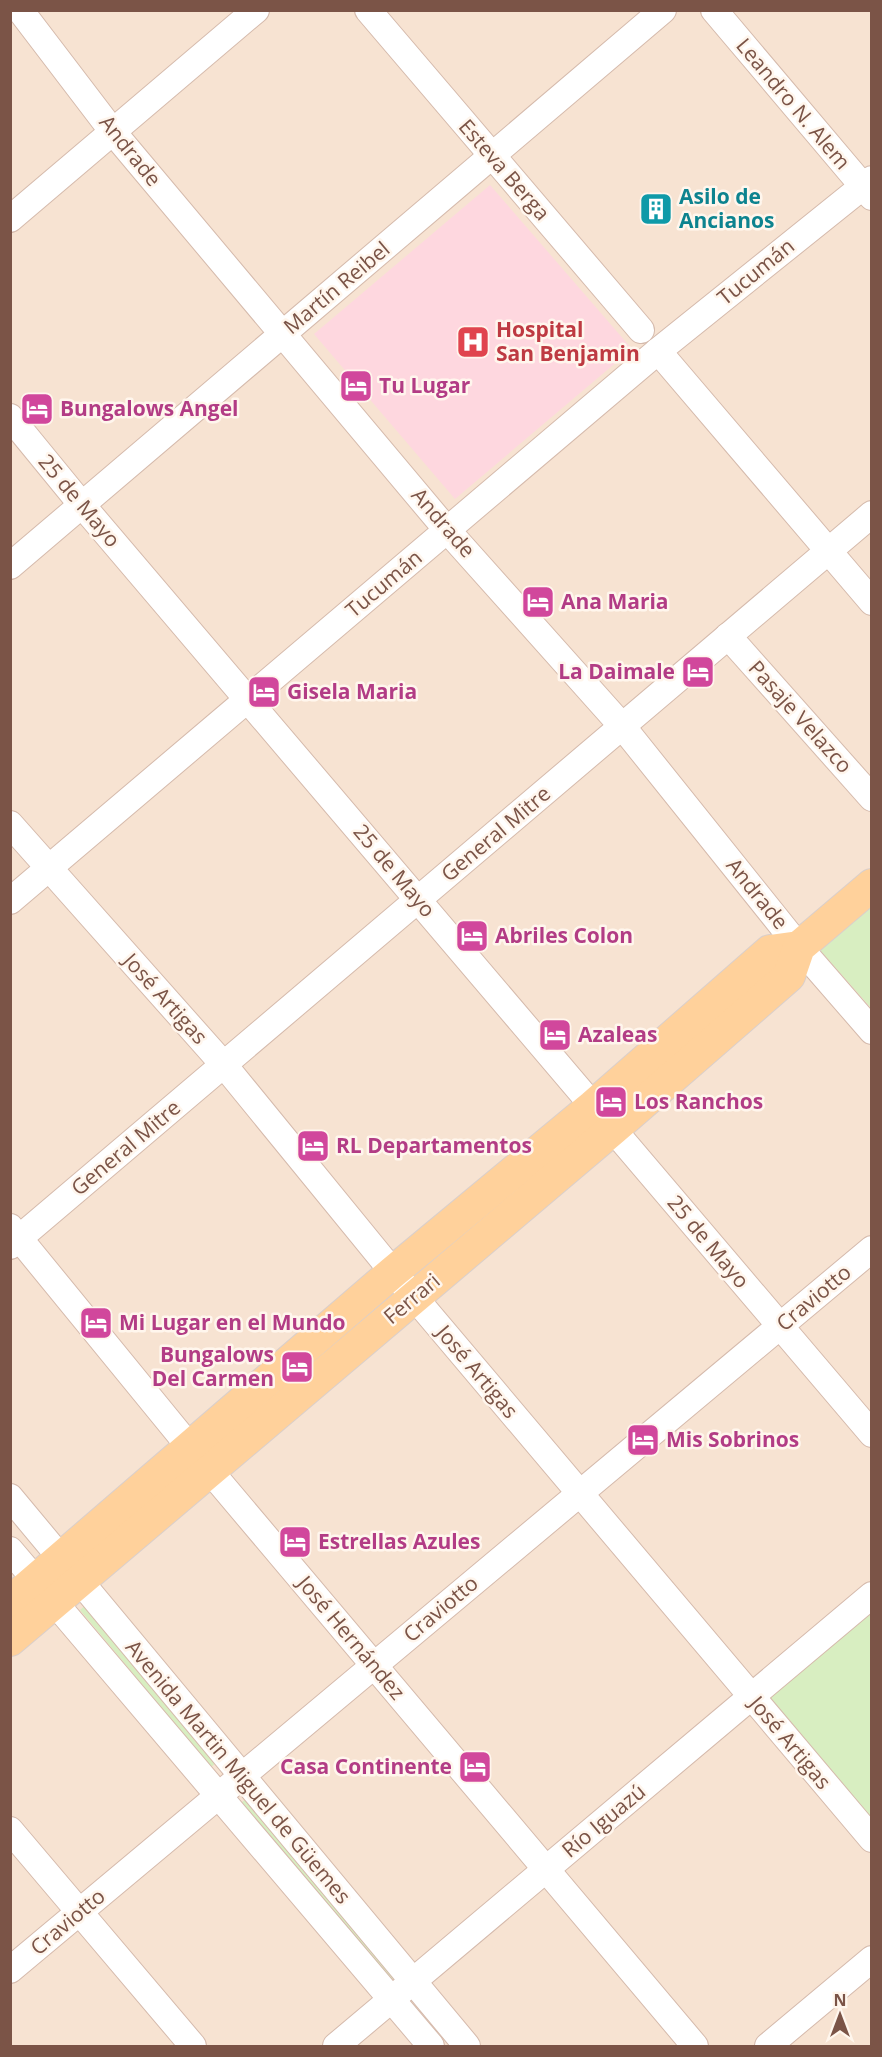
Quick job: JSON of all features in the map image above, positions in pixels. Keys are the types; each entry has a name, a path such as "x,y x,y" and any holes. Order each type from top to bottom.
{"main road":[{"path":"799,947 872,885"},
{"name":"Ferrari","path":"70,1570 210,1471 414,1297 603,1118 770,951 799,947"},
{"name":"Ferrari","path":"10,1640 45,1592 70,1570 189,1446 393,1272 603,1118"},
{"name":"Ferrari","path":"10,1602 45,1592"}],"street":[{"name":"Andrade","path":"20,10 113,132 447,530 622,726 799,947 872,1031"},
{"path":"10,219 256,10"},
{"name":"Esteva Berga","path":"368,10 640,330"},
{"name":"Martín Reibel","path":"10,566 663,10"},
{"name":"Leandro N. Alem","path":"714,10 868,187"},
{"name":"Tucumán","path":"10,901 658,351 868,187"},
{"path":"658,351 872,602"},
{"name":"25 de Mayo","path":"10,417 82,505 872,1434"},
{"name":"General Mitre","path":"14,1237 224,1065 872,514"},
{"name":"Pasaje Velazco","path":"728,636 872,798"},
{"name":"José Artigas","path":"10,824 224,1065 393,1272 872,1839"},
{"name":"José Hernández","path":"14,1237 695,2046"},
{"name":"Craviotto","path":"10,1970 872,1249"},
{"name":"Avenida Martin Miguel de Güemes","path":"10,1497 467,2046"},
{"name":"Avenida Martin Miguel de Güemes","path":"10,1550 431,2046"},
{"name":"Río Iguazú","path":"336,2046 872,1595"},
{"path":"10,1830 193,2046"},
{"path":"768,2046 872,1959"}],"shaded area":[{"path":"11,11 871,11 871,2046 11,2046"},
{"name":"Hospital San Benjamin","path":"490,185 632,349 455,499 314,334"}],"green space":[{"path":"871,903 871,1008 818,948"},
{"path":"87,1604 218,1761 211,1767 80,1610"},
{"path":"871,1608 871,1823 765,1698"},
{"path":"248,1797 397,1976 389,1982 241,1803"}],"place":[{"name":"Asilo de Ancianos","path":"656,209"},
{"name":"Hospital San Benjamin","path":"473,342"},
{"name":"Tu Lugar","path":"356,386"},
{"name":"Bungalows Angel","path":"37,409"},
{"name":"Ana Maria","path":"538,602"},
{"name":"La Daimale","path":"698,672"},
{"name":"Gisela Maria","path":"264,692"},
{"name":"Abriles Colon","path":"472,936"},
{"name":"Azaleas","path":"555,1035"},
{"name":"Los Ranchos","path":"611,1102"},
{"name":"RL Departamentos","path":"313,1146"},
{"name":"Mi Lugar en el Mundo","path":"96,1323"},
{"name":"Bungalows Del Carmen","path":"297,1367"},
{"name":"Mis Sobrinos","path":"643,1440"},
{"name":"Estrellas Azules","path":"295,1542"},
{"name":"Casa Continente","path":"475,1767"}]}
